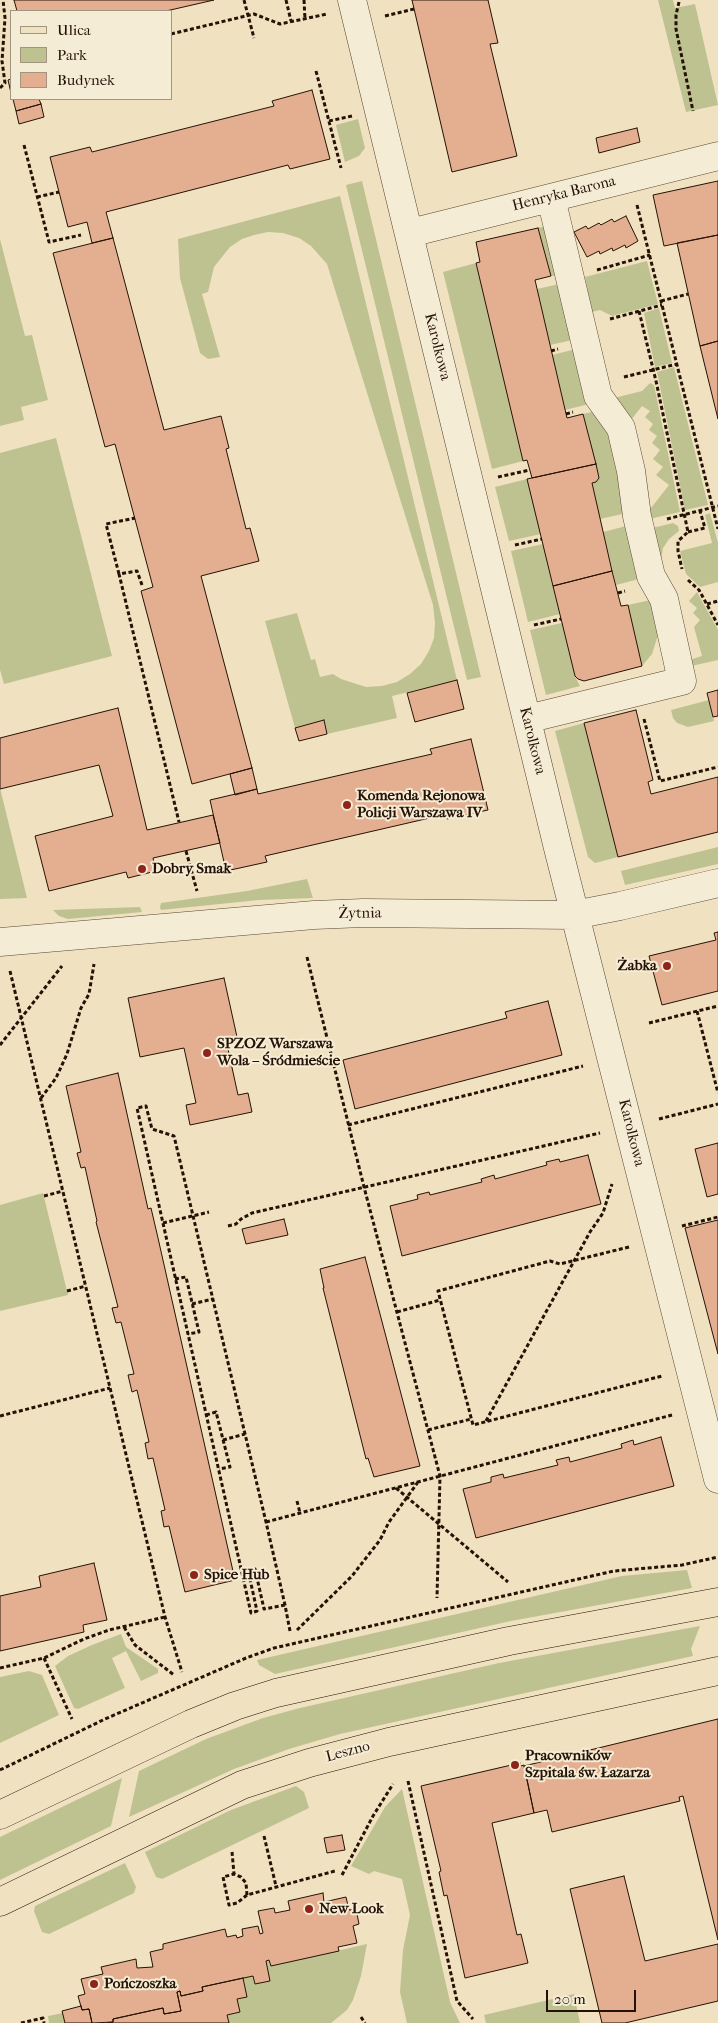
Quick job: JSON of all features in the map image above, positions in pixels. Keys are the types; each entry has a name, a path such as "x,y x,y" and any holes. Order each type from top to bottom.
{"main road":[{"path":"0,1816 191,1724 235,1706 276,1693 509,1641 718,1602"},
{"name":"Leszno","path":"0,1902 242,1786 308,1763 389,1742 718,1671"}],"street":[{"name":"Karolkowa","path":"342,6 410,232 574,915 718,1479"},
{"name":"Henryka Barona","path":"410,232 718,156"},
{"path":"527,719 682,681 664,599 651,576 639,526 631,471 621,428 598,396 550,198"},
{"name":"Żytnia","path":"5,954 314,915 363,913 574,915 718,883"}],"path":[{"path":"0,88 5,84 2,61 5,18 3,0"},
{"path":"244,0 254,38"},
{"path":"286,0 291,21"},
{"path":"304,0 304,19"},
{"path":"679,2 676,15 676,29 692,111"},
{"path":"172,34 254,14 280,24 304,19 342,6"},
{"path":"378,18 414,9"},
{"path":"316,70 341,168"},
{"path":"328,121 347,117"},
{"path":"24,145 49,242 82,234"},
{"path":"37,197 59,192"},
{"path":"635,196 718,529"},
{"path":"582,327 639,311 688,294"},
{"path":"639,311 688,532"},
{"path":"595,384 677,364"},
{"path":"491,479 530,470"},
{"path":"639,526 718,506"},
{"path":"700,511 705,528 688,532 678,541 678,552 684,576 699,590 718,625"},
{"path":"135,518 106,524 179,822"},
{"path":"507,548 542,538"},
{"path":"118,574 137,571 142,585"},
{"path":"707,604 718,601"},
{"path":"526,627 561,619"},
{"path":"643,712 660,781 718,767"},
{"path":"186,850 197,891"},
{"path":"5,954 22,1018 165,1617 182,1672"},
{"path":"307,957 348,1125 440,1476 437,1598"},
{"path":"41,1099 56,1078 67,1054 82,1008 90,994 94,961"},
{"path":"0,1045 64,964"},
{"path":"649,1023 718,1006"},
{"path":"697,1011 718,1093"},
{"path":"348,1125 584,1065"},
{"path":"659,1119 718,1104"},
{"path":"285,1604 264,1609 255,1569 248,1570 257,1611 251,1612 137,1108 146,1106 152,1129 174,1136 266,1522 285,1604 290,1631"},
{"path":"228,1226 236,1224 252,1213 603,1133"},
{"path":"486,1421 575,1260 604,1213 612,1183"},
{"path":"44,1196 63,1191"},
{"path":"163,1223 209,1212"},
{"path":"679,1227 718,1218"},
{"path":"630,1246 560,1264 550,1261 438,1291 440,1300 472,1425 663,1376"},
{"path":"175,1279 186,1277 199,1332 188,1334"},
{"path":"67,1291 86,1286"},
{"path":"192,1304 213,1299"},
{"path":"397,1312 440,1300"},
{"path":"0,1416 110,1388"},
{"path":"206,1415 216,1412 230,1467 219,1470"},
{"path":"266,1522 672,1415"},
{"path":"428,1430 471,1419"},
{"path":"223,1440 245,1434"},
{"path":"297,1630 352,1576 380,1540 389,1522 418,1482"},
{"path":"395,1488 508,1582"},
{"path":"297,1501 300,1513"},
{"path":"0,1770 114,1715 246,1658 274,1648 614,1571 682,1565 718,1557"},
{"path":"0,1668 44,1658 84,1640 124,1627 165,1617"},
{"path":"124,1627 135,1645 174,1675"},
{"path":"44,1658 72,1719"},
{"path":"408,1781 457,2001 473,2019"},
{"path":"342,1875 373,1816 393,1784"},
{"path":"264,1836 276,1886"},
{"path":"232,1852 234,1874"},
{"path":"247,1895 246,1883 241,1877 234,1874 223,1877 229,1905 237,1903 247,1895 334,1871"},
{"path":"360,2017 365,2023"},
{"path":"21,2023 43,2018 44,2023"}],"green space":[{"path":"658,0 673,0 675,8 695,4 718,105 686,112"},
{"path":"358,119 365,148 359,156 345,162 336,125"},
{"path":"362,181 481,677 467,680 346,185"},
{"path":"340,196 457,680 392,696 397,718 327,734 324,721 295,728 265,621 297,613 311,660 315,659 320,677 333,674 341,679 366,687 382,686 397,682 421,664 434,638 433,605 327,264 311,246 299,238 283,233 268,232 254,235 242,239 230,247 214,267 208,292 202,294 220,357 208,359 200,353 180,278 178,239"},
{"path":"549,225 562,274 551,276 538,228"},
{"path":"0,239 25,336 32,335 48,400 21,407 24,420 0,426"},
{"path":"647,261 658,304 612,316 600,310 592,312 585,277"},
{"path":"476,263 523,461 492,469 443,272"},
{"path":"564,283 577,339 550,345 537,289"},
{"path":"659,308 672,363 655,367 644,313"},
{"path":"580,348 593,403 565,410 552,355"},
{"path":"674,367 708,505 685,510 657,372"},
{"path":"650,383 654,385 680,512 645,520 644,517 669,485 656,475 663,467 653,459 660,450 652,443 657,436 649,430 653,424 645,417 650,411 642,406 627,425 610,399 642,391"},
{"path":"596,411 610,424 627,513 600,519 592,483 596,482 599,478 583,414"},
{"path":"56,438 112,656 4,684 0,670 0,453"},
{"path":"527,479 541,534 509,541 495,487"},
{"path":"710,513 718,543 718,582 700,587 686,574 680,551 712,543 705,515"},
{"path":"673,523 678,526 679,531 669,539 663,548 660,566 648,529"},
{"path":"630,525 643,578 616,585 603,532"},
{"path":"543,544 560,614 528,622 511,551"},
{"path":"697,592 718,630 718,660 687,667 686,661 702,656 694,627 700,620 693,613 697,608 689,601"},
{"path":"655,599 660,629 652,654 642,666 628,605"},
{"path":"562,623 575,676 580,686 546,695 530,630"},
{"path":"709,700 714,721 688,727 677,723 673,718 671,710"},
{"path":"584,723 618,857 595,863 588,857 555,731"},
{"path":"0,788 27,898 0,899"},
{"path":"718,847 718,864 625,885 621,871"},
{"path":"307,879 313,898 259,900 161,910 160,907 161,903 247,891"},
{"path":"140,907 142,912 68,919 59,916 53,910"},
{"path":"43,1193 68,1295 0,1311 0,1205"},
{"path":"687,1570 692,1588 511,1621 275,1674 259,1665 257,1660 622,1576"},
{"path":"700,1626 691,1649 693,1656 340,1734 289,1749 234,1769 129,1817 139,1771 206,1739 263,1718 499,1663"},
{"path":"121,1634 126,1647 158,1669 158,1673 141,1681 126,1651 112,1658 125,1688 78,1709 74,1708 55,1666 68,1656"},
{"path":"29,1671 42,1675 59,1715 0,1743 0,1677"},
{"path":"122,1778 111,1826 0,1880 0,1837"},
{"path":"296,1786 304,1792 309,1808 162,1879 156,1877 145,1852 231,1810"},
{"path":"402,1789 450,2002 460,2023 407,2023 400,1992 403,1950 410,1915 402,1879 374,1871 369,1874 351,1866 385,1807"},
{"path":"125,1863 136,1887 134,1893 49,1934 42,1932 34,1911 35,1906"},
{"path":"367,1944 361,1976 353,2000 347,2010 331,2023 229,2023 227,2015 240,2012 237,1999 247,1997 243,1978 253,1976 255,1984 270,1981 266,1961 269,1960 271,1966"},
{"path":"574,1994 580,2023 486,2023 484,2015"},
{"path":"63,2013 65,2023 49,2023 48,2016"}],"building":[{"path":"14,0 214,0 170,10 17,10"},
{"path":"412,0 488,0 498,43 490,44 517,156 452,172"},
{"path":"312,90 330,159 290,169 288,165 106,212 113,238 92,243 87,222 68,227 50,157 90,147 92,152 274,106 272,101"},
{"path":"13,100 39,100 41,104 16,111"},
{"path":"41,104 44,117 19,124 16,111"},
{"path":"637,128 640,142 599,153 596,138"},
{"path":"718,181 718,235 664,246 653,195"},
{"path":"626,216 638,241 626,248 625,245 613,251 612,248 600,254 599,251 587,257 574,232 586,226 588,229 599,223 601,225 612,219 614,222"},
{"path":"538,228 551,276 535,280 567,418 583,414 596,464 532,478 527,460 523,461 476,263 480,262 476,242"},
{"path":"718,235 718,341 700,346 677,243"},
{"path":"113,238 164,430 221,416 229,448 226,449 246,529 250,528 259,561 201,576 252,768 192,784 141,591 153,587 115,444 105,447 53,253"},
{"path":"718,341 718,419 700,346"},
{"path":"596,464 599,478 596,482 592,483 612,571 553,586 527,479"},
{"path":"612,571 621,606 628,605 642,666 584,681 575,676 553,586"},
{"path":"457,680 464,709 415,722 407,693"},
{"path":"718,690 718,716 713,717 707,693"},
{"path":"118,708 147,830 213,815 220,843 153,858 156,871 128,878 126,872 49,891 35,836 113,816 99,765 0,789 0,738"},
{"path":"636,710 653,780 648,782 651,794 718,777 718,832 618,857 584,723"},
{"path":"324,720 327,734 299,741 295,728"},
{"path":"471,739 488,810 447,819 447,814 265,856 267,862 226,871 210,800 257,789 258,794 432,754 430,749"},
{"path":"252,768 257,789 235,795 230,774"},
{"path":"718,932 718,991 662,1005 649,956 716,940 714,933"},
{"name":"SPZOZ Warszawa Wola – Śródmieście","path":"224,978 237,1037 226,1040 238,1095 248,1093 252,1112 190,1125 186,1105 196,1103 184,1048 140,1057 128,998"},
{"path":"548,1001 562,1055 355,1109 343,1060 507,1018 505,1012"},
{"path":"118,1073 148,1209 151,1208 158,1238 235,1580 185,1592 169,1526 164,1527 161,1511 165,1510 153,1458 148,1459 145,1443 149,1442 137,1390 132,1392 128,1375 134,1374 121,1322 116,1323 112,1308 118,1307 96,1222 85,1167 81,1168 77,1153 81,1152 66,1086"},
{"path":"718,1143 718,1194 707,1197 695,1149"},
{"path":"588,1155 601,1204 402,1256 390,1206 418,1199 417,1195 429,1192 430,1195 482,1182 481,1179 494,1175 495,1179 547,1165 546,1162 559,1159 560,1162"},
{"path":"284,1219 288,1235 246,1244 242,1229"},
{"path":"718,1220 718,1354 685,1228"},
{"path":"365,1257 420,1466 374,1477 368,1458 366,1459 323,1288 320,1269"},
{"path":"661,1437 674,1486 476,1538 463,1489 491,1482 491,1477 503,1474 504,1478 558,1465 556,1460 569,1457 570,1462 622,1448 621,1444 633,1440 634,1445"},
{"path":"94,1563 107,1620 83,1625 84,1632 0,1651 0,1596 41,1587 39,1576"},
{"path":"718,1719 718,1940 683,1796 679,1797 680,1801 552,1832 547,1810 534,1813 524,1766"},
{"path":"520,1763 521,1766 524,1765 534,1813 492,1823 517,1935 521,1934 528,1963 465,1978 447,1895 444,1896 439,1872 441,1871 421,1786"},
{"path":"342,1835 345,1850 327,1853 324,1838"},
{"path":"624,1876 645,1961 718,1944 718,2001 625,2023 602,2023 570,1889"},
{"path":"323,1893 324,1902 346,1897 349,1910 356,1909 359,1924 353,1926 357,1943 338,1947 339,1951 271,1966 269,1960 266,1961 270,1981 255,1984 253,1976 202,1987 203,1991 181,1996 180,1991 177,1992 181,2011 164,2014 163,2008 113,2019 113,2022 92,2023 89,2009 82,2010 78,1996 85,1994 81,1979 103,1974 101,1967 136,1959 137,1968 153,1967 150,1952 163,1949 163,1944 225,1929 227,1937 236,1935 237,1938 243,1936 242,1929 258,1926 260,1934 263,1933 258,1911 274,1908 275,1913 290,1910 288,1901"},
{"path":"243,1978 247,1997 237,1999 240,2012 227,2015 229,2023 107,2023 113,2022 113,2019 163,2008 164,2014 181,2011 177,1992 180,1991 181,1996 203,1991 202,1987"},
{"path":"81,2006 82,2010 89,2009 92,2023 65,2023 62,2011"}],"place":[{"name":"Komenda Rejonowa Policji Warszawa IV","path":"347,805"},
{"name":"Dobry Smak","path":"142,869"},
{"name":"Żabka","path":"667,966"},
{"name":"SPZOZ Warszawa Wola – Śródmieście","path":"207,1053"},
{"name":"Spice Hub","path":"194,1575"},
{"name":"Pracowników Szpitala św. Łazarza","path":"515,1765"},
{"name":"New Look","path":"309,1909"},
{"name":"Pończoszka","path":"94,1984"}]}
